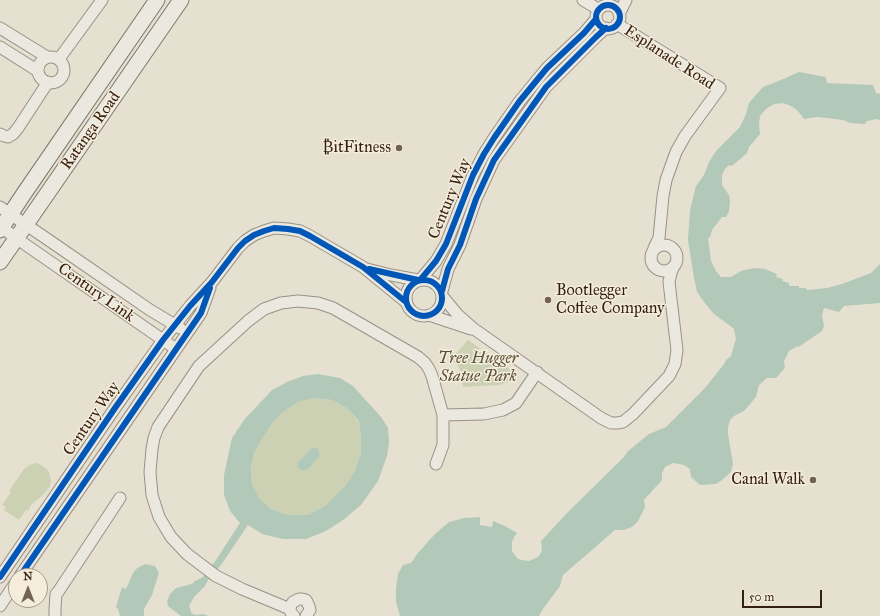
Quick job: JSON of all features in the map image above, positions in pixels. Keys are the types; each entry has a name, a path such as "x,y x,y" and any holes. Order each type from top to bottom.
{"main road":[{"name":"Ratanga Road","path":"1,228 5,211 23,195 157,0"},
{"name":"Ratanga Road","path":"0,262 181,0"}],"street":[{"path":"59,59 102,0"},
{"path":"583,0 603,8 611,5 615,7 618,19"},
{"path":"603,8 597,23 600,26 612,28 618,19 626,0"},
{"name":"Century Way","path":"363,267 391,275 419,280 436,262 446,244 474,175 494,138 547,68 584,33 603,8"},
{"name":"Esplanade Road","path":"618,19 720,88 685,136 676,152 666,180 659,238 654,248"},
{"path":"0,28 47,57 59,59 63,65 64,72 55,82 43,80 38,71 42,60 47,57"},
{"name":"Century Way","path":"442,294 448,269 460,245 476,199 494,160 546,87 606,28"},
{"path":"0,47 38,71"},
{"path":"0,134 8,137 13,134 48,82"},
{"name":"Century Link","path":"5,211 150,310 187,333"},
{"name":"Esplanade Road","path":"661,222 663,232 670,246"},
{"name":"Century Link","path":"1,228 176,349"},
{"name":"Century Way","path":"0,576 163,340 245,241 254,235 274,228 300,231 363,267 406,302"},
{"path":"442,294 442,303 439,309 429,315 422,316 414,313 410,310 406,302 407,290 411,285 419,280 433,281 457,314 474,329 601,418 611,423 617,423 623,422 633,414 669,376 675,364 677,350 669,282 673,268 676,265 677,254 670,246 667,244 662,244 654,248 651,260 654,267 669,282"},
{"path":"658,270 666,271 673,268"},
{"name":"Century Way","path":"25,568 187,333 200,313 212,282"},
{"path":"293,614 216,576 187,554 171,537 159,517 152,495 150,472 154,438 158,427 199,366 248,321 264,309 281,303 298,301 333,308 418,357 429,369 443,415 443,445 436,464"},
{"path":"429,315 474,329"},
{"path":"443,415 492,413 511,407 516,403 534,371"},
{"path":"55,616 56,594 120,498"},
{"path":"0,606 8,594"},
{"path":"293,614 291,605 293,602 302,599 308,603 310,610 309,615"}],"green space":[{"name":"Tree Hugger Statue Park","path":"468,340 508,368 518,373 514,379 500,385 463,387 459,367 451,359"},
{"path":"314,398 332,400 347,408 359,422 361,453 355,470 346,485 325,506 308,515 288,515 271,509 259,498 252,484 251,469 254,453 273,422 283,412 298,402"},
{"path":"36,463 48,470 51,481 50,486 44,494 31,505 28,511 26,510 19,520 4,510 6,507 2,505 11,492 9,491 24,469"}],"shaded area":[{"path":"799,72 826,77 827,83 873,85 876,93 880,94 880,120 876,119 867,121 865,124 817,117 804,119 797,110 782,103 774,104 766,109 760,116 760,134 749,147 747,153 732,166 729,165 722,175 722,185 729,195 729,211 726,217 722,217 718,222 708,238 711,261 721,277 731,277 741,271 749,269 765,269 777,274 776,277 789,283 789,286 799,286 799,288 806,288 807,290 827,288 842,284 871,273 880,264 880,303 844,306 839,312 824,308 822,315 824,326 822,331 800,346 789,351 784,361 785,368 776,378 767,378 759,385 756,397 744,411 734,416 730,420 728,434 733,464 731,472 716,484 700,485 691,477 690,469 684,465 673,463 665,467 662,473 662,480 644,500 645,507 638,521 632,527 624,530 615,530 563,575 560,586 539,616 400,616 396,602 398,574 403,565 411,563 435,534 449,522 464,518 480,517 480,525 492,527 493,521 517,533 512,542 512,551 517,558 529,561 536,558 540,555 542,550 541,541 568,512 624,457 628,451 649,434 666,427 705,388 726,360 731,356 736,339 734,329 714,314 697,292 688,240 690,210 696,186 704,175 709,162 716,151 740,127 749,103 763,87"},
{"path":"318,374 340,378 353,386 381,417 388,428 389,443 387,456 378,481 361,505 343,520 326,531 306,539 283,539 262,534 248,525 221,565 208,580 205,586 194,597 189,606 192,614 209,616 181,616 168,606 167,602 170,594 176,588 192,584 203,577 240,523 230,511 224,495 224,475 232,438 244,420 272,390 303,376","holes":["314,398 332,400 347,408 359,421 361,453 355,470 346,485 325,506 308,515 288,515 271,509 259,498 252,484 251,468 254,453 273,422 283,412 298,402"]},
{"path":"312,448 317,448 320,454 308,469 303,471 298,467 298,462"},
{"path":"145,564 155,566 159,573 152,595 144,609 144,616 120,616 116,607 122,587 125,589 127,587 136,569"}],"cycle path":[{"path":"608,5 613,6 619,12 620,17 619,22 613,28 608,29 603,28 597,22 596,17 597,12 603,6 608,5"},
{"path":"421,279 436,261 446,244 473,175 494,138 519,102 547,68 584,33 596,19"},
{"path":"442,291 448,269 460,245 476,199 494,160 546,87 606,28"},
{"path":"0,577 163,340 245,241 254,235 274,228 300,231 363,267 406,302"},
{"path":"369,269 418,280"},
{"path":"428,280 437,285 441,291 442,298 441,305 437,311 428,316 420,316 411,311 407,305 406,294 411,285 417,281 428,280"},
{"path":"26,568 201,313 210,288"}],"place":[{"name":"₿itFitness","path":"399,148"},
{"name":"Bootlegger Coffee Company","path":"548,300"},
{"name":"Canal Walk","path":"813,480"}]}
